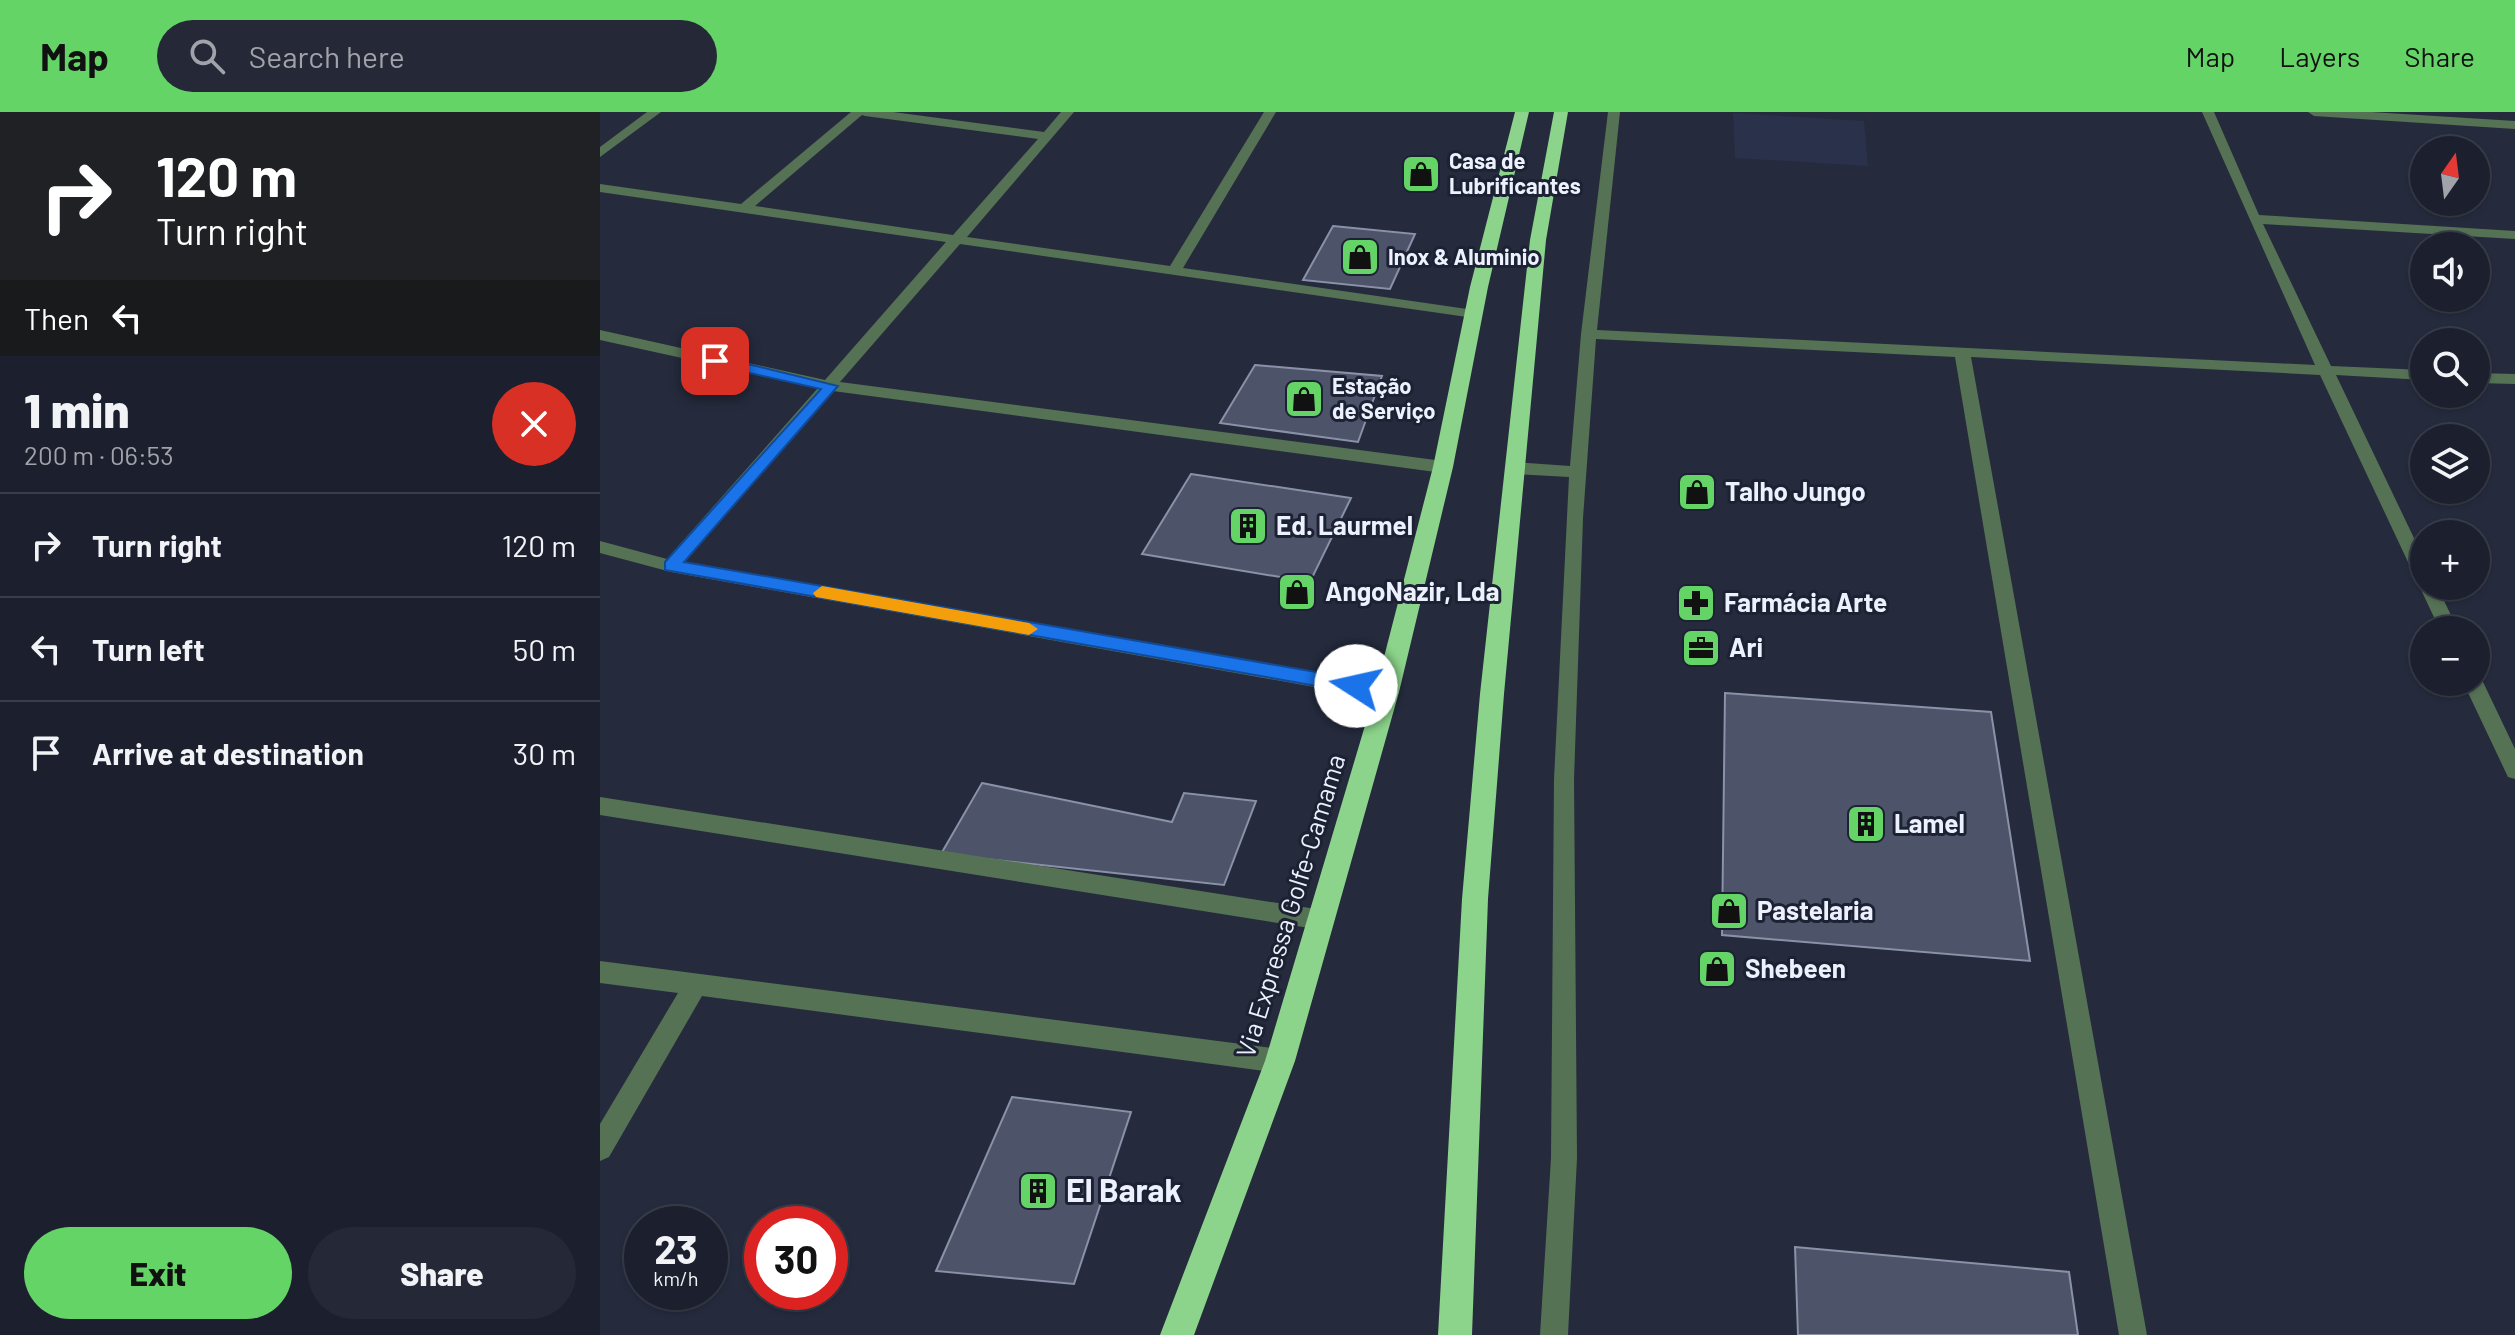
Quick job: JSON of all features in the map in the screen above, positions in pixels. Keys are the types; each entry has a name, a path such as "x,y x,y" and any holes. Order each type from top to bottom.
{"highway":[{"name":"Via Expressa Golfe-Camama","path":"1177,1335 1280,1061 1387,692 1443,467 1474,314 1522,112"},
{"path":"1455,1335 1475,899 1538,240 1561,112"}],"street":[{"path":"600,153 655,112"},
{"path":"743,210 858,112"},
{"path":"865,112 1045,136"},
{"path":"671,566 1068,112"},
{"path":"1175,270 1270,112"},
{"path":"1554,1335 1564,1158 1564,779 1578,472 1589,334 1614,112"},
{"path":"2208,112 2254,219 2410,548"},
{"path":"2314,112 2515,125"},
{"path":"600,188 955,242 1175,270 1474,314"},
{"path":"2254,219 2515,235"},
{"path":"1589,334 2410,374"},
{"path":"600,335 831,386 1443,467"},
{"path":"1962,352 2133,1335"},
{"path":"2490,378 2515,379"},
{"path":"1514,468 1578,472"},
{"path":"600,547 671,566 1387,692"},
{"path":"2480,696 2515,771"},
{"path":"600,806 1322,920"},
{"path":"600,972 1280,1061"},
{"path":"600,1148 695,986"}],"shaded area":[{"path":"1733,113 1864,121 1868,166 1735,158"}],"building":[{"name":"Inox & Aluminio","path":"1333,226 1415,234 1390,289 1303,280"},
{"name":"Estação de Serviço","path":"1255,365 1382,376 1358,442 1220,423"},
{"name":"Ed. Laurmel","path":"1191,474 1351,498 1310,582 1142,554"},
{"name":"Lamel","path":"1725,693 1991,712 2030,961 1722,935"},
{"path":"982,783 1172,822 1184,793 1256,801 1224,885 941,854"},
{"name":"El Barak","path":"1012,1097 1131,1112 1074,1284 936,1271"},
{"path":"1795,1247 2069,1272 2078,1335 1798,1335"}],"slow traffic":[{"path":"822,593 1029,629"}],"place":[{"name":"Casa de Lubrificantes","path":"1421,174"},
{"name":"Inox & Aluminio","path":"1360,257"},
{"name":"Estação de Serviço","path":"1304,399"},
{"name":"Talho Jungo","path":"1697,492"},
{"name":"Ed. Laurmel","path":"1248,526"},
{"name":"AngoNazir, Lda","path":"1297,592"},
{"name":"Farmácia Arte","path":"1696,603"},
{"name":"Ari","path":"1701,648"},
{"name":"Lamel","path":"1866,824"},
{"name":"Pastelaria","path":"1729,911"},
{"name":"Shebeen","path":"1717,969"},
{"name":"El Barak","path":"1038,1191"}],"route":[{"path":"715,361 831,386 671,566 1356,686"}]}
